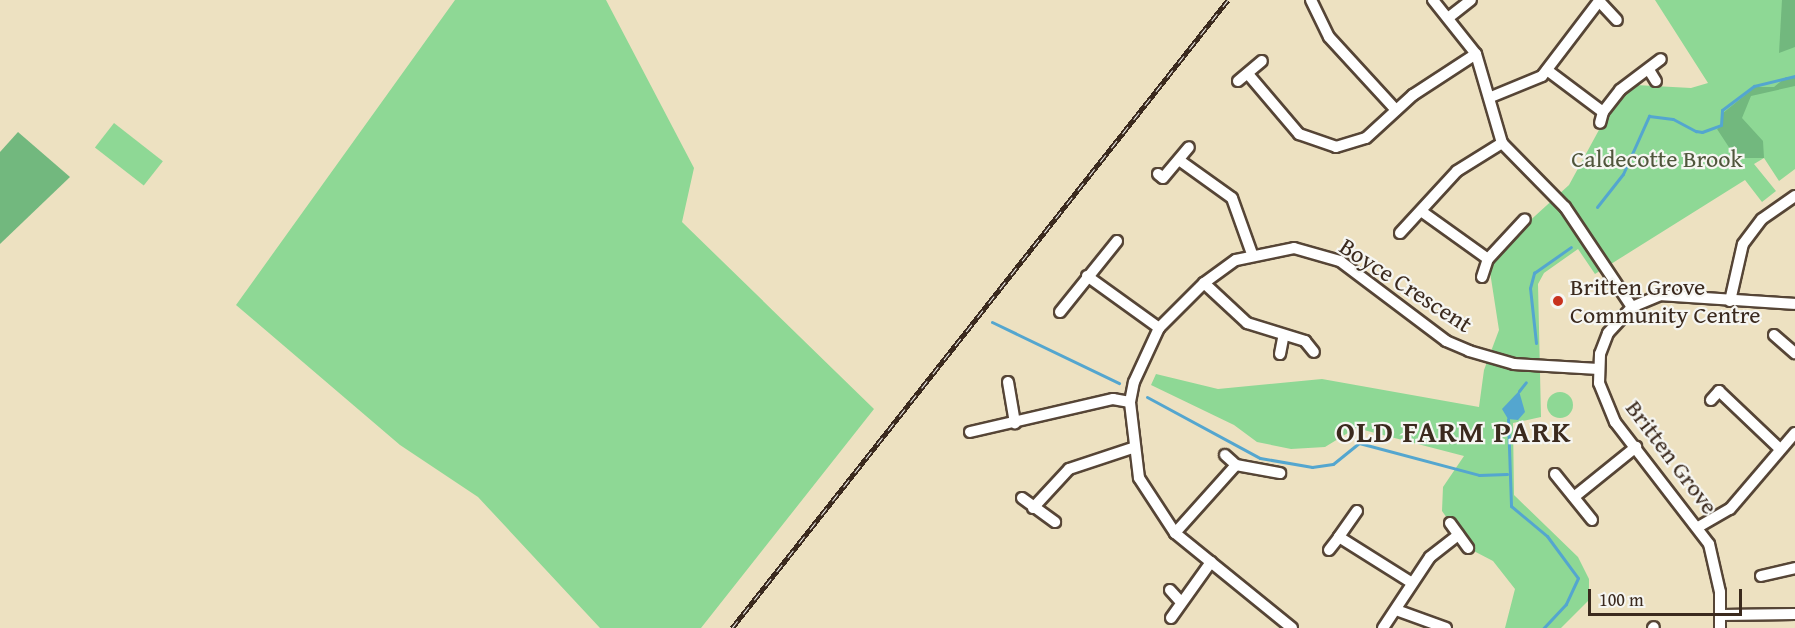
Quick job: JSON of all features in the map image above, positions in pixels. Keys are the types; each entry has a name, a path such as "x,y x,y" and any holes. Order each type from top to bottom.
{"street":[{"path":"1311,0 1324,39 1396,110"},
{"path":"1433,0 1476,54 1491,97 1502,143 1564,207 1632,307"},
{"path":"1449,18 1471,0"},
{"path":"1491,97 1525,87 1547,70 1600,0 1617,20"},
{"path":"1248,74 1299,134 1322,145 1366,138 1396,110 1476,54"},
{"path":"1547,70 1601,117 1620,90 1661,59"},
{"path":"1238,81 1262,61"},
{"path":"1649,70 1656,81"},
{"path":"1400,233 1457,171 1502,143"},
{"path":"1158,174 1163,178 1189,147"},
{"path":"1179,160 1232,198 1252,254"},
{"path":"1730,301 1743,243 1762,219 1795,196"},
{"path":"1421,211 1488,259"},
{"path":"1482,277 1488,259 1525,219"},
{"path":"1060,312 1117,241"},
{"name":"Boyce Crescent","path":"1292,628 1175,533 1148,500 1132,448 1130,402 1143,357 1159,328 1204,283 1252,254 1294,248 1340,261 1446,341 1469,351 1514,364 1598,369"},
{"path":"1087,276 1159,328"},
{"path":"1204,283 1246,323 1283,338 1305,341 1314,352"},
{"name":"Britten Grove","path":"1720,628 1722,615 1717,573 1700,526 1636,447 1605,402 1598,369 1608,333 1632,307 1660,295 1795,304"},
{"path":"1774,335 1795,353"},
{"path":"1280,354 1283,338"},
{"path":"1008,382 1015,423"},
{"path":"1711,400 1719,391 1780,448"},
{"path":"970,432 1113,399 1130,402"},
{"path":"1700,526 1730,509 1795,433"},
{"path":"1574,497 1636,447"},
{"path":"1033,508 1069,469 1132,448"},
{"path":"1225,455 1236,465 1280,473"},
{"path":"1175,533 1236,465"},
{"path":"1555,474 1592,520"},
{"path":"1022,498 1055,522"},
{"path":"1329,550 1357,511"},
{"path":"1450,523 1468,548"},
{"path":"1383,628 1399,610 1412,583 1430,556 1458,535"},
{"path":"1339,537 1412,583"},
{"path":"1171,618 1179,600 1211,562"},
{"path":"1761,576 1795,568"},
{"path":"1170,590 1179,600"},
{"path":"1399,610 1446,628"},
{"path":"1722,615 1795,614"}],"green space":[{"path":"455,0 606,0 694,168 682,222 874,409 701,628 600,628 478,497 400,445 236,305"},
{"name":"Caldecotte Brook","path":"1655,0 1795,0 1795,169 1779,181 1764,158 1754,164 1776,191 1762,202 1745,180 1595,274 1578,249 1544,273 1538,284 1541,417 1513,423 1514,495 1578,557 1589,579 1589,600 1561,628 1505,628 1515,589 1493,561 1468,548 1442,511 1443,487 1464,456 1356,428 1325,447 1291,449 1257,442 1234,425 1151,385 1156,374 1218,389 1322,379 1479,407 1484,370 1499,330 1488,259 1569,185 1612,106 1636,85 1691,88 1708,83"},
{"path":"1782,0 1795,0 1795,47 1779,53"},
{"path":"1786,77 1795,78 1795,86 1751,96 1742,118 1763,141 1764,158 1736,158 1717,129 1723,125 1723,113 1755,87 1774,87"},
{"path":"114,123 163,161 144,186 95,147"},
{"path":"18,132 70,177 0,244 0,152"},
{"path":"1560,392 1569,396 1573,405 1569,414 1560,418 1551,414 1547,405 1551,396"}],"water":[{"path":"1519,391 1525,412 1518,420 1508,419 1502,409"}],"waterway":[{"path":"1597,207 1623,174 1649,116 1673,119 1702,132 1721,125 1722,110 1754,86 1795,76"},
{"path":"1536,343 1530,288 1534,273 1571,247"},
{"path":"992,322 1119,383"},
{"path":"1519,391 1526,382"},
{"path":"1147,397 1260,458 1312,467 1333,464 1359,443 1479,475 1507,474"},
{"path":"1508,419 1511,506 1547,536 1578,578 1566,604 1544,628"}],"railway":[{"path":"732,628 1228,0"}],"place":[{"name":"Britten Grove Community Centre","path":"1558,301"}],"district":[{"name":"OLD FARM PARK","path":"1454,431"}]}
